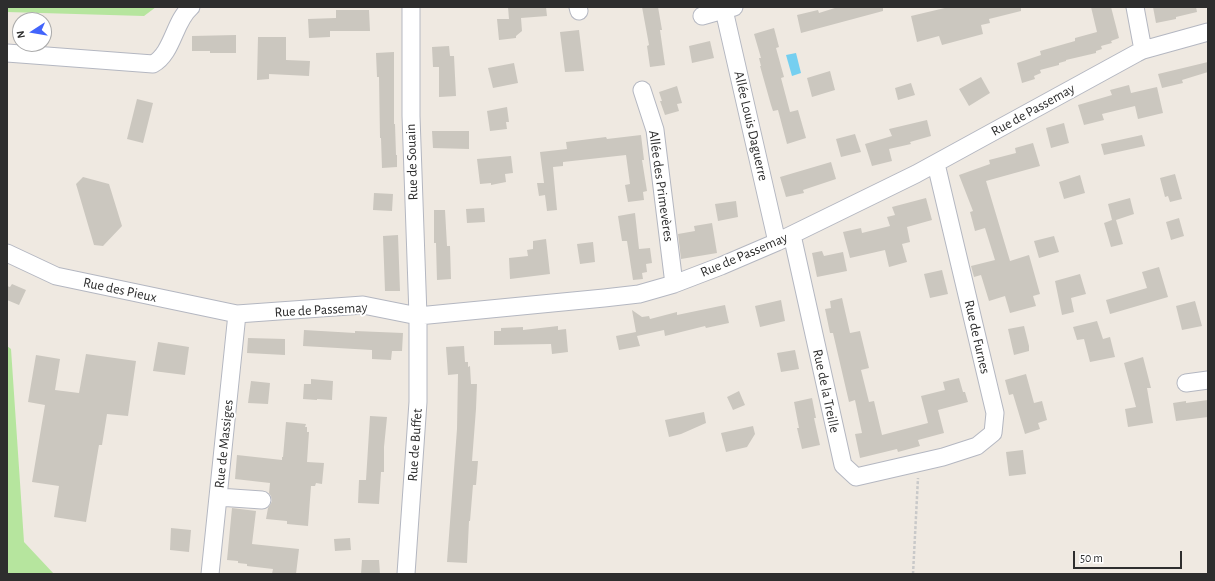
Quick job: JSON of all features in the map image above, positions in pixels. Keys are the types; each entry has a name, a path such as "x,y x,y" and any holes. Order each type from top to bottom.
{"street":[{"path":"7,53 153,64 163,55 184,14 191,7"},
{"name":"Rue de Souain","path":"411,7 411,116 418,316"},
{"path":"1135,7 1143,50"},
{"name":"Allée Louis Daguerre","path":"702,16 729,8 785,238"},
{"name":"Rue de Passemay","path":"237,314 363,305 418,316 611,298 639,294 674,284 721,266 785,238 936,164 1143,50 1208,32"},
{"name":"Allée des Primevères","path":"642,90 655,130 674,284"},
{"name":"Rue de Furnes","path":"920,462 977,446 993,433 995,413 936,164"},
{"name":"Rue de la Treille","path":"785,238 843,465 856,477 920,462"},
{"name":"Rue des Pieux","path":"7,253 56,276 237,314"},
{"name":"Rue de Massiges","path":"210,574 237,314"},
{"name":"Rue de Buffet","path":"406,574 418,402 418,316"},
{"path":"1186,383 1208,380"},
{"path":"218,497 262,500"}],"path":[{"path":"913,574 920,462"}],"green space":[{"path":"7,7 156,7 144,16 52,13 52,12 7,12"},
{"path":"7,346 11,349 24,542 54,574 7,574"}],"water":[{"path":"796,53 801,73 792,76 786,55"}],"building":[{"path":"508,7 546,7 547,16 521,18 522,31 516,36 516,38 499,40 497,19 509,19"},
{"path":"642,7 658,7 662,30 660,30 665,65 650,67 647,46 649,45"},
{"path":"838,7 883,7 883,11 801,33 797,15 818,10 819,13"},
{"path":"949,7 1021,7 1021,11 989,19 990,23 981,25 983,34 942,45 939,36 917,42 911,16"},
{"path":"1091,7 1111,7 1119,38 1111,41 1112,43 1101,46 1102,49 1096,51 1096,53 1066,60 1059,63 1059,65 1040,70 1041,73 1034,76 1035,79 1022,83 1017,63 1041,55 1040,51 1075,41 1075,38 1097,32"},
{"path":"1153,7 1196,7 1197,12 1176,17 1176,19 1156,23"},
{"path":"336,10 369,10 370,31 330,31 330,37 309,38 308,19 336,18"},
{"path":"774,28 779,47 776,48 784,77 781,78 790,112 798,110 806,138 787,144 778,110 773,111 771,105 760,66 759,58 761,58 754,34"},
{"path":"579,30 584,71 565,72 560,32"},
{"path":"236,35 236,53 192,51 192,36"},
{"path":"258,37 286,37 286,60 310,61 309,76 269,74 269,79 257,80"},
{"path":"710,41 714,58 692,63 689,46"},
{"path":"449,46 450,56 454,56 456,96 439,97 439,67 433,67 432,47"},
{"path":"394,52 394,124 397,167 382,168 379,77 377,77 376,53"},
{"path":"1208,62 1208,72 1182,80 1183,83 1162,88 1158,74"},
{"path":"514,63 518,83 493,88 488,68"},
{"path":"830,71 835,90 812,97 807,78"},
{"path":"981,77 990,93 969,106 959,89"},
{"path":"911,83 915,95 898,100 895,88"},
{"path":"1129,85 1131,93 1157,87 1163,113 1138,119 1135,106 1102,114 1104,120 1084,125 1078,105 1112,95 1110,90"},
{"path":"677,86 682,103 677,104 679,111 665,115 660,101 662,101 659,92"},
{"path":"137,99 153,103 143,143 127,139"},
{"path":"507,107 509,122 506,122 507,129 490,131 487,111"},
{"path":"927,120 931,136 910,142 911,144 889,149 892,161 872,166 865,144 892,136 889,129"},
{"path":"1064,123 1069,143 1051,148 1046,128"},
{"path":"432,131 469,131 469,149 433,148"},
{"path":"855,134 861,152 841,157 836,139"},
{"path":"641,135 644,160 642,160 647,191 643,192 644,200 628,202 625,185 630,184 626,155 563,162 563,166 553,167 557,210 547,211 545,195 539,196 537,183 544,183 540,152 567,149 566,142 606,137 607,139"},
{"path":"1142,135 1145,146 1104,155 1101,144"},
{"path":"1033,143 1040,166 986,181 1010,261 1029,255 1040,294 1033,296 1036,306 1010,313 1005,296 989,301 981,275 974,277 971,266 995,260 985,228 975,231 970,212 973,211 959,175 990,164 989,160 1016,153 1015,148"},
{"path":"511,156 513,173 505,174 506,182 491,185 491,183 480,184 477,159"},
{"path":"831,162 836,179 803,190 804,193 786,197 780,177"},
{"path":"1175,174 1182,199 1170,202 1168,196 1165,197 1160,178"},
{"path":"1080,175 1085,193 1064,199 1059,182"},
{"path":"83,177 109,184 122,226 103,246 94,245 76,184"},
{"path":"374,193 393,194 392,211 373,210"},
{"path":"926,198 932,220 907,227 910,242 902,244 907,262 889,267 885,250 850,258 843,232 861,228 862,233 890,226 887,217 895,215 892,207"},
{"path":"1130,198 1134,214 1116,220 1123,244 1111,247 1104,223 1112,220 1108,204"},
{"path":"736,201 738,217 718,221 715,204"},
{"path":"484,208 485,222 467,223 466,209"},
{"path":"434,210 445,210 447,246 450,246 451,279 437,280 436,243 434,243"},
{"path":"635,213 639,249 650,248 652,263 646,264 647,272 642,273 643,279 633,280 627,241 622,241 618,216"},
{"path":"1179,218 1184,236 1171,240 1166,222"},
{"path":"712,223 717,253 681,259 678,234 695,231 694,226"},
{"path":"398,235 400,291 385,291 383,236"},
{"path":"1054,236 1059,252 1039,258 1034,241"},
{"path":"546,239 550,274 510,279 509,258 528,256 527,250 533,249 533,241"},
{"path":"593,242 595,262 580,264 577,244"},
{"path":"822,251 824,256 843,252 847,271 817,277 812,253"},
{"path":"1159,267 1168,297 1110,314 1106,300 1147,288 1142,272"},
{"path":"942,270 948,294 930,298 924,274"},
{"path":"1080,274 1086,294 1071,298 1074,312 1062,315 1055,281"},
{"path":"12,284 26,290 19,305 7,300 7,286 10,287"},
{"path":"842,298 850,333 860,331 869,368 861,370 869,402 874,401 882,435 928,423 921,396 945,390 943,382 959,378 968,402 938,410 944,433 918,440 920,446 898,452 897,449 860,458 855,434 862,433 855,400 849,402 833,333 830,333 825,309 831,308 830,301"},
{"path":"781,300 785,321 760,327 755,306"},
{"path":"1195,301 1202,326 1182,330 1176,306"},
{"path":"725,305 729,323 706,328 705,326 665,336 664,330 637,336 640,346 619,350 616,336 636,332 632,310 642,317 649,316 650,319 677,312 677,315"},
{"path":"1097,321 1103,339 1110,337 1115,357 1090,362 1084,339 1077,340 1073,327"},
{"path":"558,326 558,330 566,329 568,352 552,354 551,344 494,345 494,331 501,331 501,328 523,327 523,330"},
{"path":"1024,326 1029,351 1014,355 1008,329"},
{"path":"304,330 355,333 355,331 403,333 402,351 392,351 391,360 372,359 372,350 303,346"},
{"path":"248,338 285,339 285,355 247,353"},
{"path":"158,342 189,347 185,375 153,371"},
{"path":"464,346 465,362 468,362 468,367 470,366 471,384 477,384 472,461 478,461 476,485 473,485 469,521 467,563 447,562 457,429 458,374 448,375 446,347"},
{"path":"795,350 799,369 781,372 777,353"},
{"path":"86,354 136,361 128,416 107,414 102,445 99,445 86,522 54,517 59,486 32,482 45,405 28,402 36,355 60,359 55,390 79,393"},
{"path":"1143,357 1151,388 1147,388 1153,423 1128,427 1125,409 1136,407 1124,363"},
{"path":"1026,374 1034,403 1042,401 1047,420 1038,423 1040,429 1025,434 1013,394 1009,395 1005,380"},
{"path":"311,379 333,381 332,400 303,399 304,384 311,384"},
{"path":"251,381 270,383 268,404 248,403"},
{"path":"739,391 745,405 733,410 727,397"},
{"path":"812,398 816,418 814,418 820,445 802,449 797,428 799,428 794,402"},
{"path":"1208,400 1208,417 1176,421 1173,403"},
{"path":"704,412 706,423 681,434 669,437 665,420"},
{"path":"370,416 387,417 384,447 384,472 381,472 379,504 358,503 359,480 366,480"},
{"path":"286,422 306,424 305,427 307,427 307,432 309,432 307,462 324,463 322,484 316,483 315,486 311,486 308,526 287,524 287,521 266,519 268,508 272,501 269,493 270,483 235,479 237,455 282,460"},
{"path":"753,426 755,434 747,447 726,452 721,433"},
{"path":"1023,450 1026,474 1009,476 1006,452"},
{"path":"232,508 256,511 252,544 299,549 296,574 272,574 273,569 247,566 247,564 238,563 238,561 227,560"},
{"path":"171,528 191,530 189,552 170,550"},
{"path":"350,538 351,550 335,551 334,539"},
{"path":"362,560 379,560 380,574 361,574"}]}
